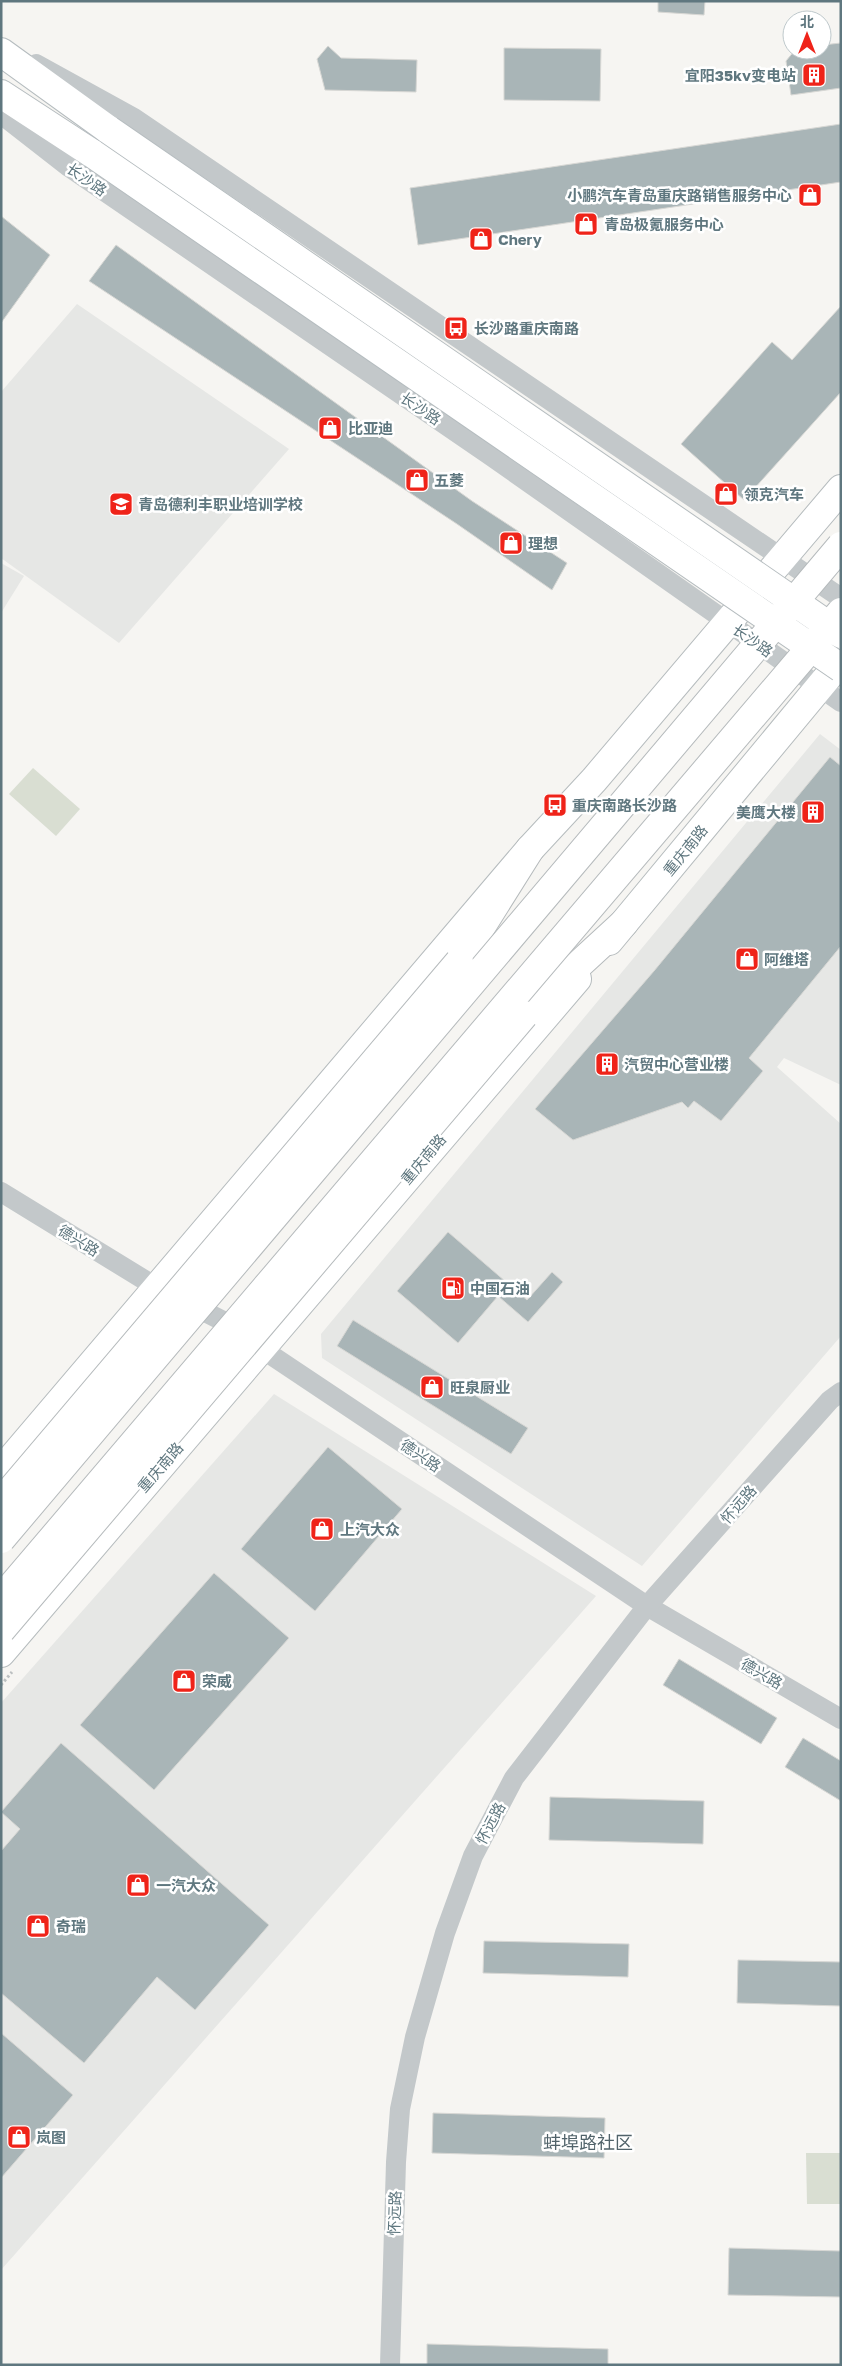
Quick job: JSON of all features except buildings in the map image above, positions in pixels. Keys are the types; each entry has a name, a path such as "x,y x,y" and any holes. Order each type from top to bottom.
{"main road":[{"path":"1,52 109,130 841,634"},
{"name":"长沙路","path":"1,94 93,154 841,668"},
{"path":"1,1471 530,849 594,780 726,622 841,489"},
{"path":"1,1539 841,546"},
{"path":"1,1599 841,612"},
{"name":"重庆南路","path":"1,1653 624,923 830,694 841,661"},
{"path":"1,1502 459,962 530,849"},
{"path":"1,1630 524,1016 624,923"}],"street":[{"path":"1,45 134,118 841,598"},
{"name":"长沙路","path":"1,114 69,167 491,456 830,694"},
{"name":"德兴路","path":"1,1192 156,1287 224,1321 262,1349 648,1606 841,1719"},
{"name":"怀远路","path":"390,2365 396,2162 400,2109 415,2038 445,1932 473,1856 514,1778 648,1606 830,1400 841,1392"}],"shaded area":[{"name":"青岛德利丰职业培训学校","path":"77,304 289,449 119,643 1,558 1,392"},
{"path":"1,563 24,576 1,613"},
{"path":"820,734 841,750 841,1085 784,1058 777,1067 841,1124 841,1336 642,1566 322,1358 321,1334"},
{"path":"33,768 80,809 56,836 9,794"},
{"path":"274,1394 596,1596 1,2270 1,1703"},
{"path":"806,2153 841,2153 841,2204 807,2204"}],"place":[{"name":"宜阳35kv变电站","path":"814,75"},
{"name":"小鹏汽车青岛重庆路销售服务中心","path":"810,195"},
{"name":"青岛极氪服务中心","path":"586,224"},
{"name":"Chery","path":"481,239"},
{"name":"长沙路重庆南路","path":"456,328"},
{"name":"比亚迪","path":"330,428"},
{"name":"五菱","path":"417,480"},
{"name":"领克汽车","path":"726,494"},
{"name":"青岛德利丰职业培训学校","path":"121,504"},
{"name":"理想","path":"511,543"},
{"name":"重庆南路长沙路","path":"555,805"},
{"name":"美鹰大楼","path":"813,812"},
{"name":"阿维塔","path":"747,959"},
{"name":"汽贸中心营业楼","path":"607,1064"},
{"name":"中国石油","path":"453,1288"},
{"name":"旺泉厨业","path":"432,1387"},
{"name":"上汽大众","path":"322,1529"},
{"name":"荣威","path":"184,1681"},
{"name":"一汽大众","path":"138,1885"},
{"name":"奇瑞","path":"38,1926"},
{"name":"岚图","path":"19,2137"}],"district":[{"name":"蚌埠路社区","path":"588,2142"}]}
